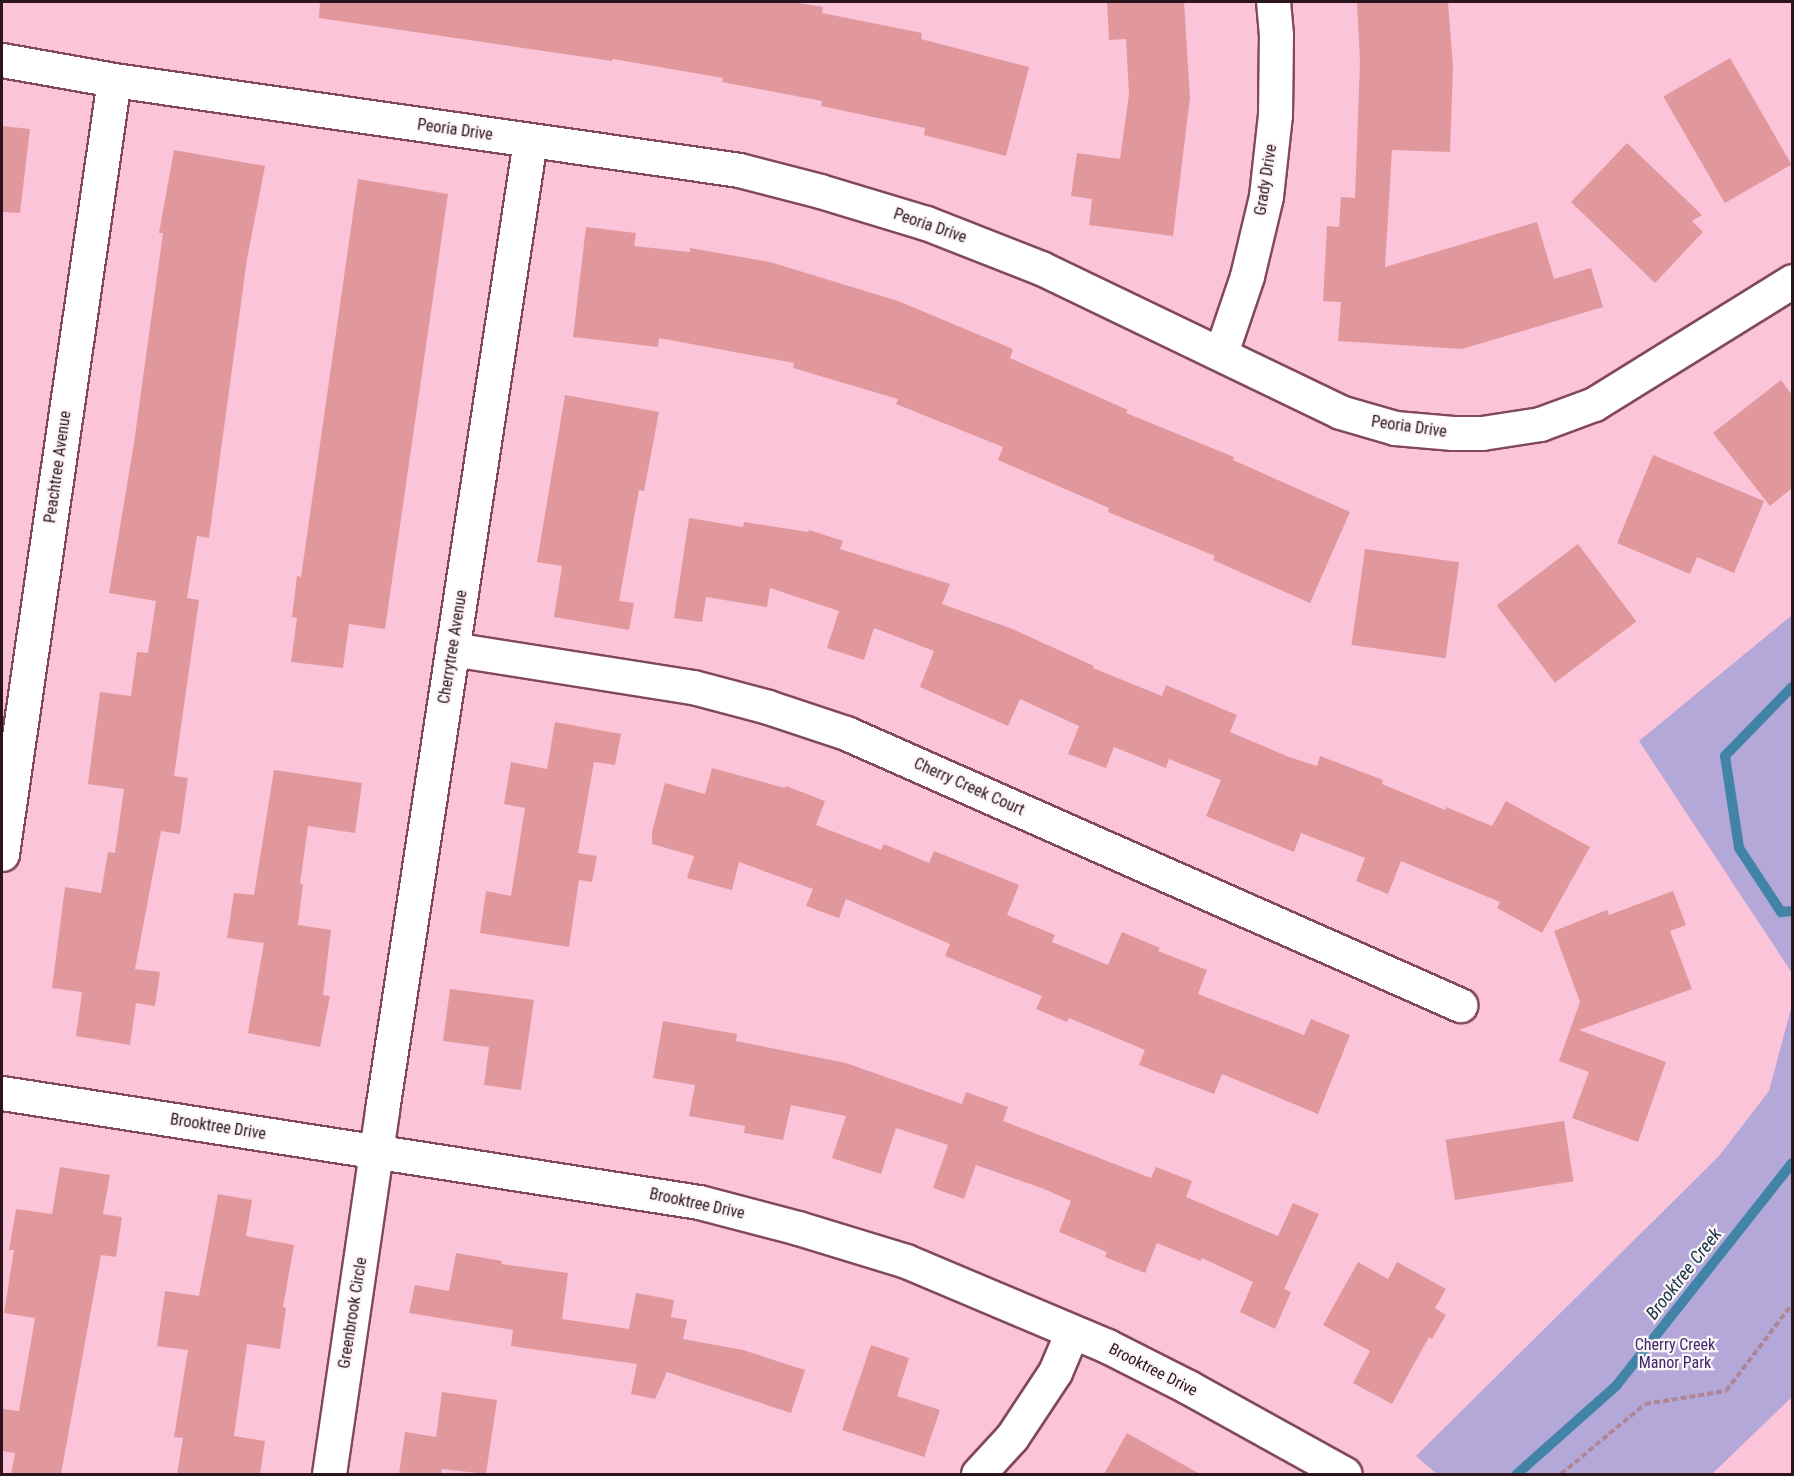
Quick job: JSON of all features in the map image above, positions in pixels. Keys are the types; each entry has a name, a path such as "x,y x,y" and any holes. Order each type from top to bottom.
{"street":[{"name":"Grady Drive","path":"1221,353 1247,276 1266,196 1275,115 1276,35 1273,2"},
{"name":"Peoria Drive","path":"2,60 114,80 739,170 915,220 1041,268 1340,412 1367,422 1407,429 1453,434 1482,433 1540,424 1594,404 1792,281"},
{"name":"Peachtree Avenue","path":"2,854 114,80"},
{"name":"Cherrytree Avenue","path":"375,1152 530,141"},
{"name":"Cherry Creek Court","path":"452,649 693,687 768,707 846,733 1460,1005"},
{"name":"Brooktree Drive","path":"2,1093 699,1202 906,1261 1107,1346 1188,1387 1345,1474"},
{"name":"Greenbrook Circle","path":"329,1474 375,1152"},
{"path":"978,1474 1012,1437 1055,1372 1072,1332"}],"path":[{"path":"1561,1474 1645,1404 1726,1391 1792,1304"}],"green space":[{"path":"1792,615 1792,973 1639,741"},
{"name":"Cherry Creek Manor Park","path":"1792,1005 1792,1397 1712,1474 1437,1474 1416,1456 1719,1156 1769,1091"}],"building":[{"path":"320,2 793,2 823,7 822,13 922,33 921,39 1029,67 1006,156 924,135 925,128 821,106 822,101 722,82 723,78 613,59 612,61 319,18"},
{"path":"1107,2 1184,2 1190,98 1173,236 1089,225 1092,199 1071,196 1077,153 1120,159 1129,94 1126,39 1109,40"},
{"path":"1357,2 1448,2 1453,67 1450,152 1392,150 1385,267 1537,222 1554,279 1591,268 1603,307 1462,349 1338,341 1341,302 1323,301 1327,226 1339,227 1341,197 1355,198 1360,62"},
{"path":"1730,58 1792,165 1725,203 1663,96"},
{"path":"2,126 30,129 20,213 2,212"},
{"path":"1627,143 1702,215 1692,221 1703,232 1655,283 1571,202"},
{"path":"174,150 265,166 247,259 209,538 197,536 187,598 199,600 174,776 188,778 180,834 161,831 135,969 160,972 155,1006 136,1003 130,1045 76,1036 82,992 52,988 65,887 101,893 108,852 115,853 124,789 88,784 100,692 131,696 137,652 148,653 156,601 109,593 134,443 163,233 159,233"},
{"path":"358,179 448,194 385,629 349,624 343,668 291,662 297,618 292,617 297,576 301,577"},
{"path":"586,227 636,233 634,246 690,252 690,248 770,262 898,301 1013,349 1010,358 1128,410 1126,413 1234,457 1233,460 1350,512 1310,603 1213,560 1215,556 1108,512 1109,508 998,460 1003,447 896,404 898,399 793,368 794,363 659,338 658,347 573,337"},
{"path":"1781,380 1792,395 1792,488 1770,506 1713,433"},
{"path":"565,395 659,412 644,491 639,490 619,601 634,603 629,630 554,617 562,566 537,562"},
{"path":"1653,455 1764,501 1734,573 1697,557 1690,574 1617,543"},
{"path":"689,518 743,527 744,522 808,532 809,530 843,541 840,549 950,584 942,604 1010,628 1094,666 1093,668 1162,696 1166,685 1237,715 1230,732 1289,757 1317,766 1320,756 1383,780 1382,784 1445,810 1446,807 1492,826 1506,801 1590,847 1542,933 1497,908 1500,902 1401,861 1388,894 1356,881 1365,858 1301,833 1294,852 1206,816 1221,780 1169,759 1166,768 1114,747 1106,768 1068,754 1079,726 1020,699 1008,726 920,687 934,651 874,628 864,660 827,648 839,611 770,588 767,607 706,597 702,622 674,618"},
{"path":"1578,544 1636,621 1555,683 1497,605"},
{"path":"1365,549 1459,562 1446,658 1352,645"},
{"path":"555,722 621,734 615,765 594,762 578,853 597,856 592,882 579,880 569,947 480,933 486,891 511,896 525,808 504,804 511,762 547,769"},
{"path":"712,768 785,788 786,786 825,801 816,825 881,850 884,844 929,863 934,851 1019,885 1007,915 1055,935 1052,942 1108,965 1122,932 1160,948 1158,951 1207,970 1198,994 1304,1035 1311,1019 1350,1035 1318,1114 1222,1074 1214,1094 1139,1065 1145,1050 1069,1018 1067,1022 1036,1009 1042,996 945,956 950,944 846,899 839,918 806,906 813,889 739,862 732,890 687,878 694,856 652,844 652,832 665,783 705,794"},
{"path":"274,770 362,783 355,833 308,826 300,884 303,884 298,925 331,930 323,995 330,996 320,1047 248,1033 264,943 227,938 234,893 254,895"},
{"path":"1673,891 1686,925 1670,931 1692,989 1579,1030 1666,1062 1638,1142 1572,1118 1589,1072 1559,1061 1580,1002 1554,931 1607,910 1609,915"},
{"path":"450,989 534,1000 521,1090 484,1085 489,1047 443,1041"},
{"path":"663,1021 737,1034 736,1041 846,1063 962,1104 966,1092 1008,1107 1003,1121 1151,1178 1156,1167 1192,1181 1186,1197 1278,1236 1293,1203 1319,1214 1284,1289 1291,1292 1275,1329 1240,1312 1253,1282 1202,1258 1201,1261 1157,1243 1145,1273 1105,1257 1107,1252 1059,1232 1071,1201 1044,1189 976,1165 964,1199 933,1188 948,1145 896,1128 881,1174 832,1158 846,1116 791,1105 783,1140 744,1133 745,1126 689,1116 695,1085 653,1078"},
{"path":"1564,1121 1574,1181 1455,1200 1445,1140"},
{"path":"60,1167 110,1175 103,1214 122,1217 116,1257 101,1255 61,1474 11,1474 15,1453 2,1451 2,1409 19,1411 35,1318 4,1313 14,1250 9,1250 16,1209 52,1214"},
{"path":"218,1194 252,1200 246,1236 294,1245 283,1307 286,1308 280,1349 247,1344 234,1436 265,1441 260,1474 177,1474 183,1438 174,1437 188,1350 157,1346 165,1291 199,1296"},
{"path":"456,1253 502,1261 501,1264 568,1273 562,1319 629,1329 636,1293 674,1300 671,1317 687,1320 683,1339 743,1350 805,1370 791,1413 667,1372 655,1399 631,1394 637,1364 511,1346 513,1330 409,1313 415,1285 449,1291"},
{"path":"1358,1262 1388,1279 1397,1262 1446,1289 1435,1308 1446,1315 1432,1339 1429,1337 1392,1404 1353,1383 1370,1351 1323,1325"},
{"path":"871,1345 909,1358 897,1396 940,1410 924,1457 842,1430"},
{"path":"442,1392 497,1400 486,1474 442,1469 441,1474 399,1474 405,1432 436,1437"},
{"path":"1127,1433 1200,1474 1104,1474"}],"waterway":[{"name":"Brooktree Creek","path":"1792,687 1725,756 1739,848 1781,912 1792,911"},
{"name":"Brooktree Creek","path":"1517,1474 1616,1386 1792,1163"}]}
